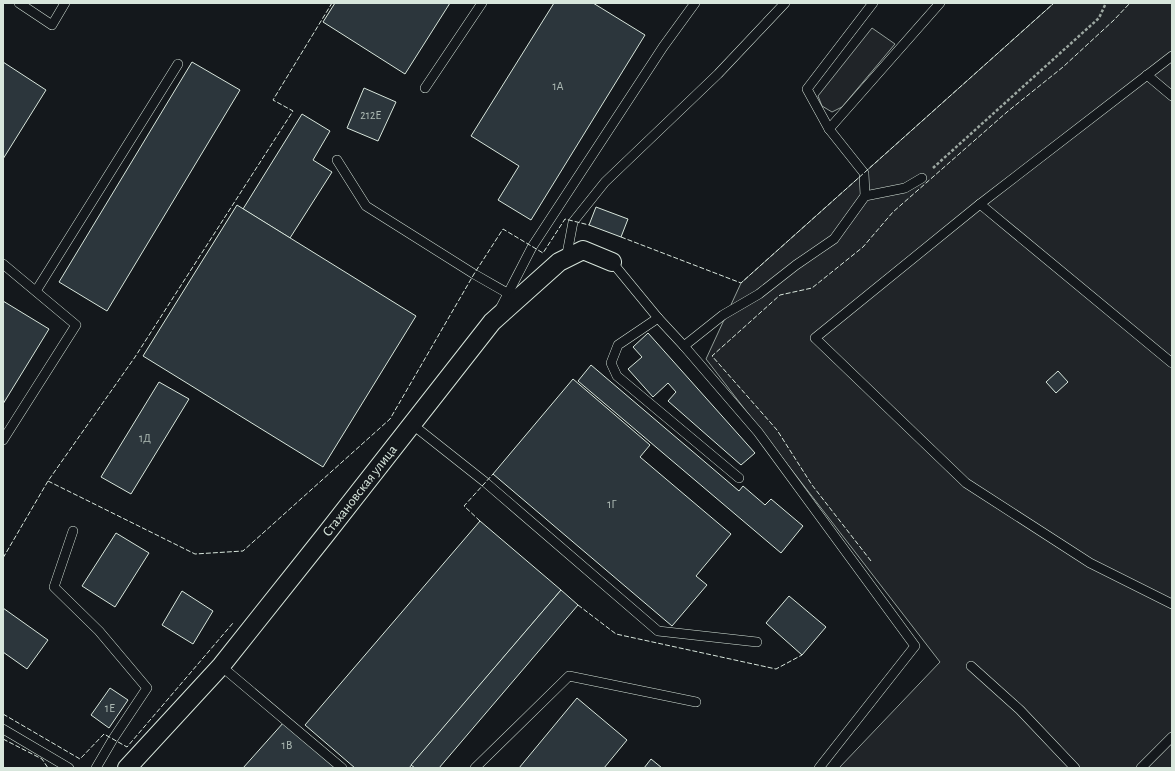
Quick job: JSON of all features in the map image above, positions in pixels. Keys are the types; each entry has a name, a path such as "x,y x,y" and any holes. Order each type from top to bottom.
{"street":[{"name":"Стахановская улица","path":"127,768 221,666 492,322 560,262 583,250 612,262"}],"lane":[{"path":"19,3 52,25 65,3"},
{"path":"425,88 482,3"},
{"path":"492,322 532,247 663,47 695,3"},
{"path":"566,259 573,222 606,182 718,74 785,3"},
{"path":"684,346 723,315 759,294 796,265 834,239 865,196 864,173 829,129 807,89 873,3"},
{"path":"829,129 940,3"},
{"path":"1172,56 980,204 815,338 966,483 1090,563 1172,604"},
{"path":"36,291 178,64"},
{"path":"1147,75 1172,96"},
{"path":"337,160 366,206 508,294"},
{"path":"865,196 904,188 922,178"},
{"path":"980,204 1172,363"},
{"path":"612,262 658,318 758,432 914,646 819,768"},
{"path":"3,264 76,325 3,440"},
{"path":"658,318 618,345 611,363 617,376 739,478"},
{"path":"412,425 485,482 658,631 757,642"},
{"path":"74,531 54,586 99,631 147,688 113,739 96,768"},
{"path":"221,666 342,768"},
{"path":"971,666 1020,710 1074,768"},
{"path":"474,768 569,676 696,702"},
{"path":"3,729 69,768"},
{"path":"1141,768 1172,737"}],"path":[{"path":"922,178 1099,18 1106,3"}],"shaded area":[{"path":"1054,3 1172,3 1172,768 839,768 940,662 706,359 741,283"},
{"path":"872,28 895,44 842,107 832,112 822,106 818,96"}],"building":[{"path":"335,3 450,3 405,74 323,22"},
{"path":"554,3 593,3 645,35 531,220 498,200 519,166 471,136"},
{"path":"3,62 46,90 3,159"},
{"path":"192,62 240,90 107,311 59,282"},
{"path":"364,88 396,102 378,141 347,128"},
{"path":"302,114 330,131 313,160 332,172 290,238 243,209"},
{"path":"237,205 416,316 323,467 143,356"},
{"path":"596,207 628,219 621,237 589,225"},
{"path":"3,301 49,329 3,404"},
{"path":"648,333 755,453 741,465 668,401 676,392 668,383 653,397 628,369 642,357 633,347"},
{"path":"591,365 739,491 743,486 765,505 771,499 803,526 781,553 578,381"},
{"path":"1058,371 1068,382 1056,393 1046,382"},
{"path":"573,379 650,445 640,457 731,534 696,576 707,585 672,626 493,474"},
{"path":"159,382 189,399 131,494 101,477"},
{"path":"480,521 561,590 409,768 355,768 305,725"},
{"path":"116,533 149,553 115,607 82,586"},
{"path":"561,590 578,605 439,768 415,768 411,765"},
{"path":"182,591 213,611 193,644 162,625"},
{"path":"789,596 826,627 802,655 766,623"},
{"path":"3,608 48,640 27,669 3,652"},
{"path":"110,688 128,700 109,728 91,715"},
{"path":"577,698 627,740 604,768 519,768"},
{"path":"284,722 336,768 243,768"},
{"path":"651,759 662,768 644,768"}],"fence":[{"path":"3,558 48,481 135,357 293,111 273,100 332,3"},
{"path":"621,237 741,283 1054,3"},
{"path":"871,561 812,485 777,430 712,356 780,295 812,288 863,247 893,212 1007,112 1063,67 1114,20 1130,3"},
{"path":"48,481 195,554 243,551 390,419 474,274 503,229 543,253 565,219 589,225"},
{"path":"480,521 464,506 493,474"},
{"path":"578,605 616,634 776,669 802,655"},
{"path":"3,714 80,759 104,734 127,747 233,623"},
{"path":"3,739 42,759 48,768"}]}
